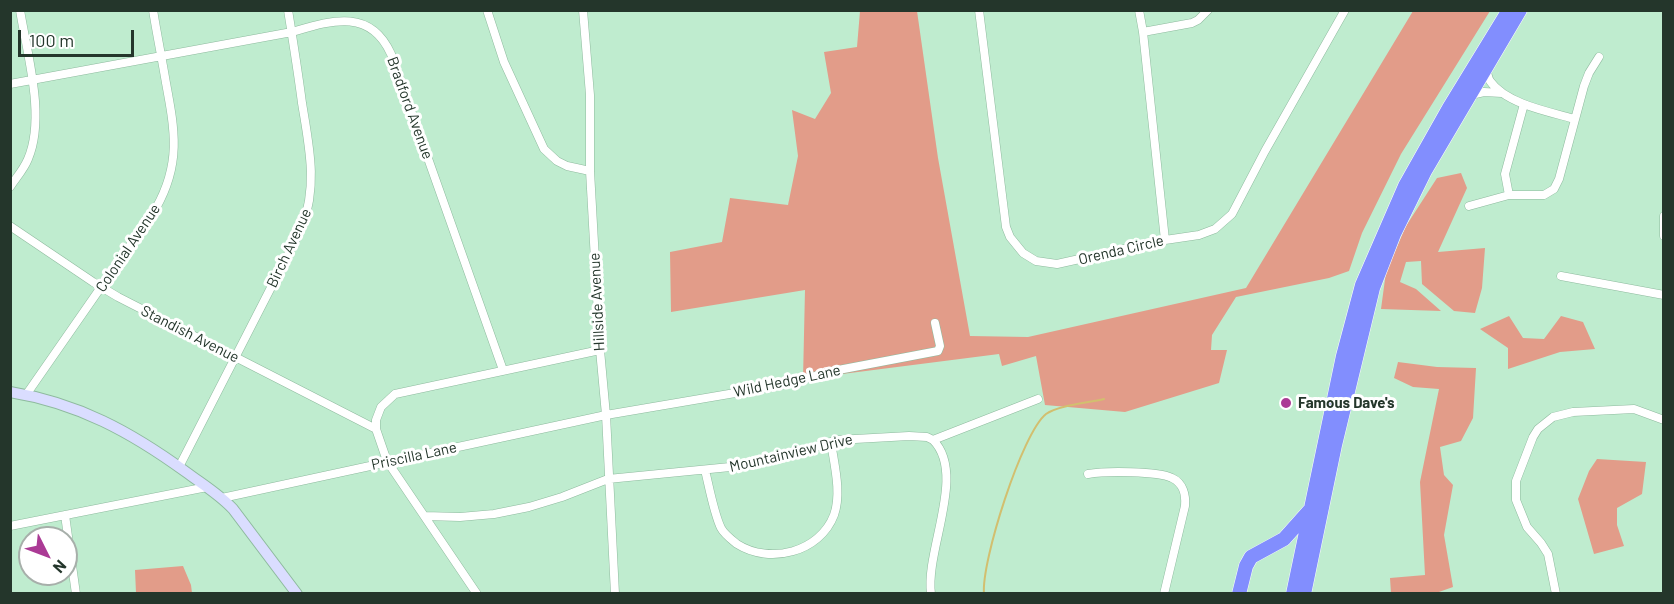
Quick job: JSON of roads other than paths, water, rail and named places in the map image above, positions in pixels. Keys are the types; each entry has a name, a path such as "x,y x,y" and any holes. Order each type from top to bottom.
{"highway":[{"path":"1293,594 1346,341 1362,285 1405,186 1509,10"},
{"path":"1304,594 1335,446 1373,288 1407,206 1520,10"},
{"path":"1239,594 1245,566 1251,557 1284,539 1309,511"}],"street":[{"path":"10,187 28,159 36,122 32,81 20,10"},
{"name":"Colonial Avenue","path":"26,395 156,208 171,173 175,136 153,10"},
{"name":"Birch Avenue","path":"179,467 302,227 310,202 311,162 288,10"},
{"path":"487,10 511,79 544,149 557,161 567,166 590,171"},
{"name":"Hillside Avenue","path":"583,10 590,95 590,171 615,594"},
{"name":"Orenda Circle","path":"979,10 1006,227 1016,246 1023,253 1036,261 1057,264 1210,232 1224,223 1232,214 1345,10"},
{"path":"1139,10 1165,240"},
{"path":"1143,32 1192,23 1208,10"},
{"name":"Bradford Avenue","path":"10,84 292,32 330,21 350,21 371,29 383,40 388,49 503,370"},
{"path":"1469,206 1509,195 1544,195 1554,189 1559,179 1589,73 1599,57"},
{"path":"1486,68 1490,81 1502,93 1524,104 1575,119"},
{"path":"1469,96 1484,92 1502,93"},
{"path":"1509,195 1505,174 1524,104"},
{"path":"1664,216 1664,236"},
{"name":"Standish Avenue","path":"10,226 101,287 376,429"},
{"path":"1561,276 1664,295"},
{"name":"Wild Hedge Lane","path":"606,415 782,385 833,371 938,351 940,346 935,322"},
{"path":"467,594 477,592 387,461 376,429 378,413 395,394 600,350"},
{"path":"10,392 54,402 106,422 149,445 222,498 233,509 297,594"},
{"name":"Mountainview Drive","path":"425,516 471,516 529,507 608,479 705,470 799,452 831,442 859,438 909,436 927,437 933,440 1038,399"},
{"path":"1556,594 1548,554 1527,527 1516,500 1516,481 1533,437 1545,423 1573,412 1634,408 1664,420"},
{"name":"Priscilla Lane","path":"222,498 606,415"},
{"path":"931,594 932,558 944,510 947,485 941,453 933,440"},
{"path":"705,470 721,528 730,538 747,549 760,553 794,551 816,540 835,514 838,501 831,442"},
{"path":"1088,474 1109,471 1170,477 1181,485 1185,506 1164,594"},
{"path":"10,526 207,488"},
{"path":"65,515 76,594"}],"waterway":[{"path":"984,594 989,555 996,528 1015,471 1036,426 1046,414 1052,411 1104,399"}],"place":[{"name":"Famous Dave's","path":"1286,403"}]}
